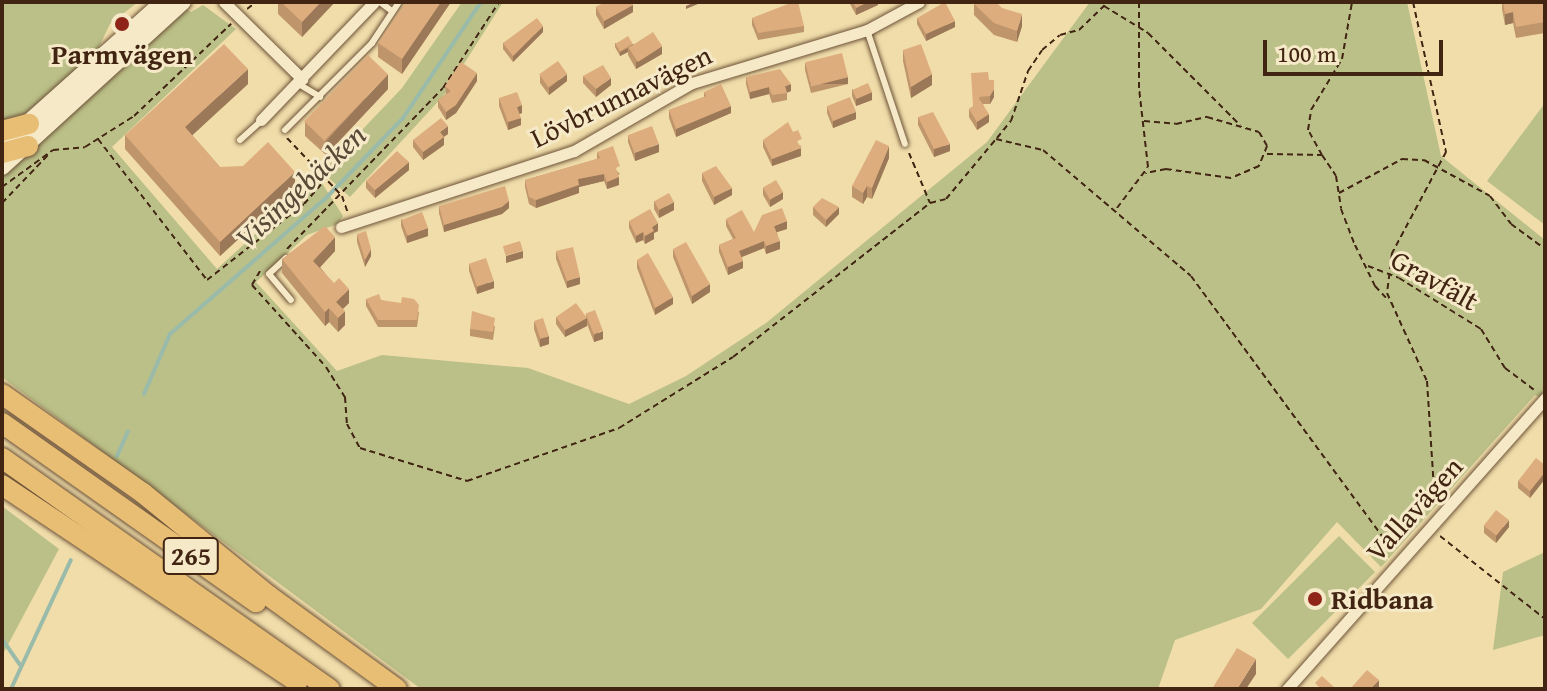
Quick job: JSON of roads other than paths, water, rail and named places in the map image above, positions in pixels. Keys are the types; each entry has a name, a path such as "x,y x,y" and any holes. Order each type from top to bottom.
{"highway":[{"path":"2,131 29,124"},
{"path":"2,153 28,146"},
{"path":"2,394 143,493 269,596 397,689"},
{"name":"265","path":"2,423 380,689"},
{"name":"265","path":"2,458 330,689"},
{"path":"2,485 307,689"}],"main road":[{"path":"2,146 163,2"},
{"path":"2,167 183,2"}],"street":[{"path":"224,2 300,81"},
{"path":"261,120 374,2"},
{"name":"Lövbrunnavägen","path":"336,230 574,151 715,73 867,30 919,2"},
{"name":"Vallavägen","path":"1287,689 1545,398"}],"lane":[{"path":"380,2 392,11"},
{"path":"286,133 360,55 399,2"},
{"path":"867,30 905,144"},
{"path":"360,55 371,64"},
{"path":"300,81 320,97"},
{"path":"240,140 261,120"},
{"path":"291,300 269,274 295,251"}],"waterway":[{"name":"Visingebäcken","path":"144,394 170,334 325,199 403,118 481,2"},
{"name":"Visingebäcken","path":"117,456 128,431"},
{"path":"11,689 71,560"},
{"path":"2,639 21,666"}],"place":[{"name":"Parmvägen","path":"122,24"},
{"name":"Ridbana","path":"1315,599"}]}
